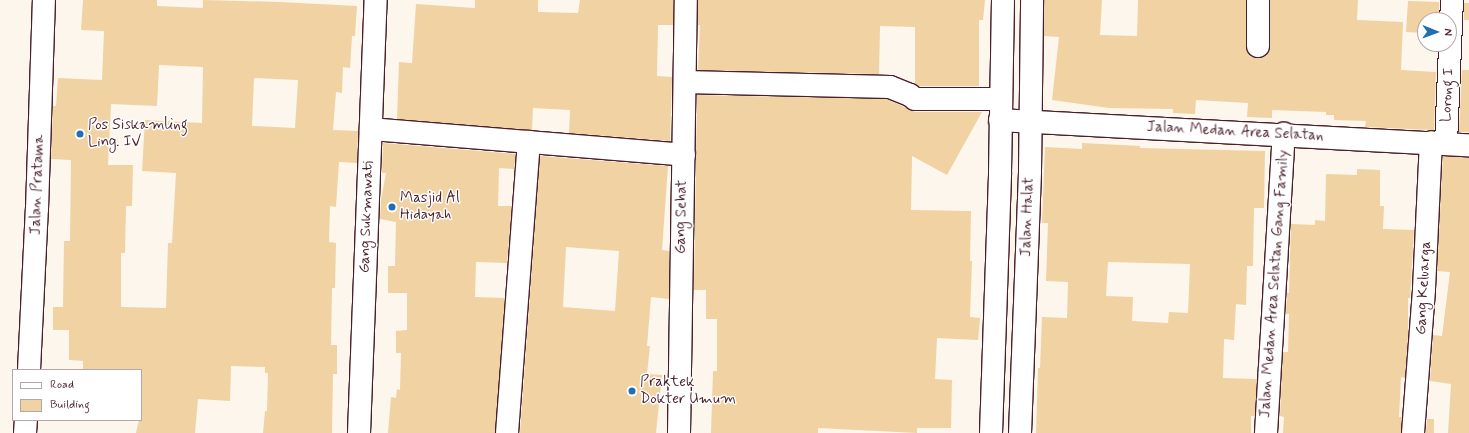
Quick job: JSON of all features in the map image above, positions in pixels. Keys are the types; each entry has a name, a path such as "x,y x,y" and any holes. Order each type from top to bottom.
{"street":[{"name":"Jalan Pratama","path":"29,369 37,208 44,0"},
{"name":"Gang Sukmawati","path":"358,433 376,0"},
{"name":"Gang Sehat","path":"678,433 686,0"},
{"name":"Jalan Halat","path":"991,433 1003,0"},
{"name":"Jalan Halat","path":"1020,433 1031,121 1032,0"},
{"path":"1258,0 1258,46"},
{"name":"Lorong I","path":"1438,142 1452,0"},
{"name":"Jalan Medan Area Selatan","path":"685,82 890,87 910,95 915,99 1001,109 1031,121 1438,142 1469,145"},
{"path":"371,129 684,155"},
{"name":"Jalan Medan Area Selatan Gang Family","path":"1266,433 1284,134"},
{"path":"507,433 529,142"},
{"name":"Gang Keluarga","path":"1413,433 1424,289 1438,142"},
{"path":"25,433 26,421"}],"building":[{"path":"83,0 157,0 157,6 203,8 203,0 357,6 355,36 352,36 350,68 343,67 342,93 336,92 333,130 358,131 357,163 339,162 336,207 330,206 329,242 336,243 335,288 332,288 331,345 337,345 337,374 333,374 332,433 263,433 265,411 267,411 268,373 265,373 265,367 231,366 230,401 198,399 195,433 136,433 139,421 142,421 142,369 83,369 83,361 69,360 69,330 53,330 53,307 63,307 64,241 70,241 71,160 51,159 53,106 56,106 58,78 102,80 104,31 81,30","holes":["159,65 203,67 202,123 145,120 142,171 176,173 172,243 168,243 166,308 121,307 121,253 125,253 126,206 132,206 133,165 108,165 111,104 157,106","254,78 298,80 295,128 252,126"]},
{"path":"475,0 538,0 538,12 578,13 580,0 674,0 673,25 658,25 657,76 672,77 670,141 569,133 570,110 533,108 532,130 397,119 399,62 412,63 416,4 475,8"},
{"path":"698,0 985,0 983,20 979,20 979,86 919,86 915,84 915,27 880,26 879,74 698,70 700,25 698,25"},
{"path":"1044,0 1102,0 1100,35 1137,36 1138,0 1246,0 1247,52 1251,57 1258,58 1265,57 1269,52 1270,0 1358,0 1357,20 1403,22 1401,70 1436,72 1434,130 1365,127 1366,121 1334,120 1334,115 1326,115 1326,112 1272,110 1272,118 1247,117 1248,103 1196,100 1195,114 1173,113 1173,109 1109,108 1052,100 1059,37 1044,36"},
{"path":"1408,1 1439,2 1439,12 1417,12 1417,33 1406,32"},
{"path":"1464,3 1469,3 1469,20 1464,20"},
{"path":"1462,70 1469,70 1469,132 1459,132"},
{"path":"697,95 887,99 915,112 982,112 947,175 912,156 911,210 971,211 970,261 972,261 970,317 980,318 978,340 937,338 935,379 952,380 951,428 917,428 917,433 818,428 818,433 711,433 713,371 717,371 717,319 706,319 706,290 694,290"},
{"path":"383,143 516,154 514,169 499,168 498,206 512,206 507,263 476,262 475,297 505,298 495,433 388,433 391,397 396,398 397,389 400,390 401,353 396,353 396,331 407,330 407,293 388,293 388,266 395,266 396,222 380,219 381,200 386,173 382,173"},
{"path":"1082,143 1140,146 1140,148 1265,151 1264,208 1254,208 1253,266 1247,266 1246,305 1236,304 1234,340 1224,339 1223,378 1257,379 1255,416 1251,416 1251,433 1036,433 1038,368 1040,368 1042,317 1067,318 1068,282 1046,281 1048,223 1042,223 1045,147 1082,149","holes":["1108,262 1190,264 1188,313 1169,312 1168,323 1132,321 1133,297 1106,296"]},
{"path":"540,156 668,166 662,250 669,251 669,299 651,297 647,346 650,346 647,374 662,375 656,433 520,433","holes":["566,247 619,251 615,311 563,307"]},
{"path":"1443,156 1469,157 1469,433 1448,433 1451,384 1430,381 1433,335 1442,336 1450,272 1437,271"},
{"path":"1357,169 1380,170 1380,206 1384,206 1383,229 1414,230 1410,298 1408,298 1408,335 1405,378 1401,377 1399,417 1402,417 1401,433 1283,433 1284,417 1280,416 1283,352 1288,352 1289,314 1286,314 1287,293 1289,293 1291,224 1315,225 1315,220 1325,221 1326,174 1357,175"},
{"path":"1427,419 1434,419 1434,433 1426,433"}],"place":[{"name":"Pos Siskamling Ling. IV","path":"80,134"},
{"name":"Masjid Al Hidayah","path":"392,207"},
{"name":"Praktek Dokter Umum","path":"632,391"}]}
